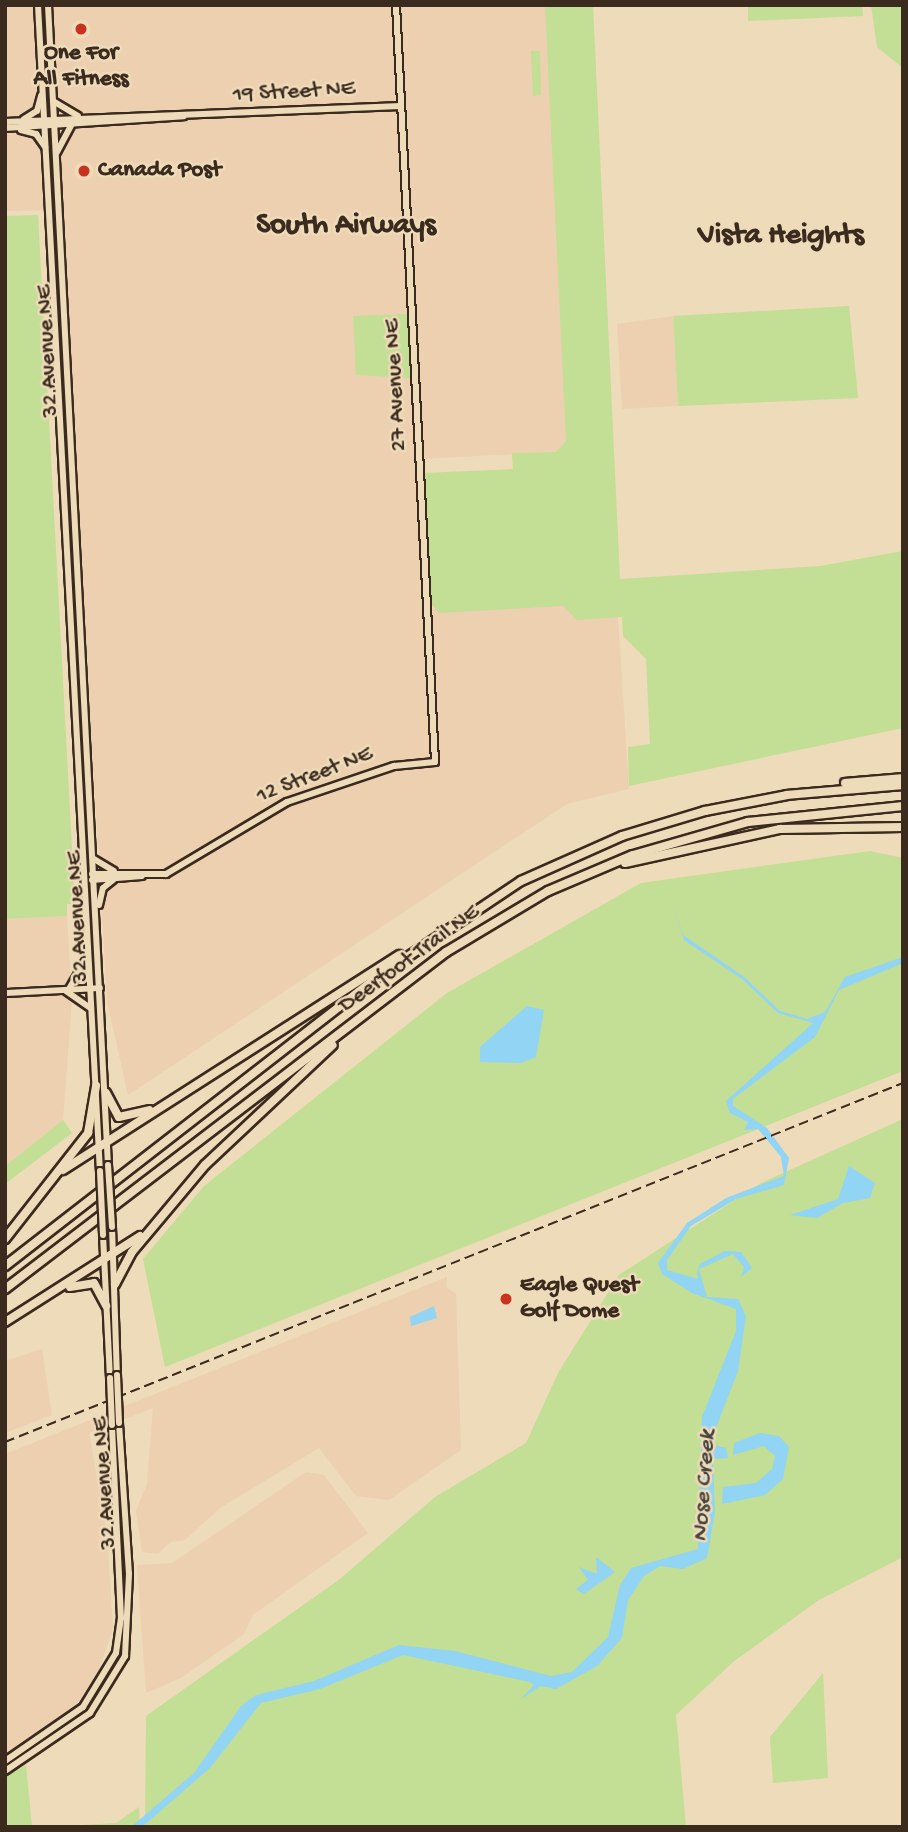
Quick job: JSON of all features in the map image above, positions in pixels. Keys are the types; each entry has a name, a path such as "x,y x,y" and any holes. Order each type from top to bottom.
{"highway":[{"path":"597,846 617,834 725,801 903,778"},
{"name":"Deerfoot Trail NE","path":"5,1266 464,915 597,846 747,802 903,785"},
{"name":"Deerfoot Trail NE","path":"5,1290 446,952 548,891 592,873 748,822 903,806"},
{"path":"592,873 780,829 903,827"},
{"path":"63,1170 99,1145 193,1090 464,915"},
{"path":"115,1284 122,1265 205,1165 341,1034"},
{"path":"5,1239 63,1170 88,1133 96,1086"},
{"path":"106,1093 115,1113 126,1118 193,1090"},
{"path":"5,1322 154,1224"},
{"path":"5,1322 84,1281 98,1286 106,1306"}],"main road":[{"name":"32 Avenue NE","path":"5,1771 90,1713 125,1656 130,1616 103,1259 38,5"},
{"name":"32 Avenue NE","path":"48,5 114,1248 113,1376"},
{"name":"27 Avenue NE","path":"396,5 435,762"},
{"path":"21,120 37,111 43,87"},
{"path":"53,102 82,117"},
{"name":"19 Street NE","path":"53,122 82,117 401,106"},
{"name":"19 Street NE","path":"5,122 21,120 71,125 190,115"},
{"name":"19 Street NE","path":"5,128 45,122"},
{"path":"55,158 71,125"},
{"path":"16,128 36,134 46,150"},
{"name":"12 Street NE","path":"83,877 142,876 188,866 240,826 287,802 394,765 435,762"},
{"path":"93,858 117,876 101,892 97,927"},
{"path":"67,990 87,953"},
{"path":"5,993 100,988"},
{"path":"67,990 90,1008"},
{"name":"32 Avenue NE","path":"5,1761 83,1707 116,1653 121,1618 116,1424"}],"shaded area":[{"path":"5,5 546,5 567,451 422,459 431,609 617,601 629,789 567,804 128,1095 107,1002 61,210 5,211"},
{"path":"673,316 678,406 622,409 617,324"},
{"path":"67,916 72,1001 63,1120 5,1166 5,919"},
{"path":"447,1277 446,1287 456,1294 461,1450 389,1500 356,1496 319,1448 220,1508 185,1540 170,1542 158,1554 142,1552 136,1511 147,1484 153,1408 89,1433 107,1533 113,1629 92,1689 60,1721 5,1753 5,1454"},
{"path":"42,1349 52,1415 5,1433 5,1361"},
{"path":"306,1472 324,1475 368,1533 253,1615 244,1634 181,1678 146,1693 137,1565 172,1563"}],"green space":[{"path":"545,5 593,5 620,579 820,566 903,551 903,728 629,786 628,747 650,744 646,659 623,636 622,617 577,620 563,606 439,613 431,604 423,473 513,469 512,453 556,452 566,441"},
{"path":"748,5 862,5 863,16 748,21"},
{"path":"871,5 903,5 903,68 877,47"},
{"path":"531,51 540,51 541,95 533,96"},
{"path":"38,215 75,904 67,904 67,916 5,919 5,216"},
{"path":"849,306 858,398 678,406 673,316"},
{"path":"408,314 410,378 356,375 353,316"},
{"path":"870,851 903,858 903,1071 165,1367 143,1259 204,1186 447,993 641,883"},
{"path":"903,1119 903,1557 819,1600 733,1662 676,1715 686,1827 145,1827 146,1716 340,1579 435,1497 526,1443 558,1373 619,1275 761,1183"},
{"path":"63,1120 72,1133 5,1184 5,1166"},
{"path":"823,1673 828,1778 773,1783 770,1737"},
{"path":"26,1765 32,1827 5,1827 5,1776"},
{"path":"139,1807 140,1827 49,1827 116,1823"}],"water":[{"name":"Nose Creek","path":"673,905 683,935 743,976 780,1011 807,1019 825,1012 845,977 903,957 903,963 839,990 815,1037 733,1099 733,1106 767,1128 789,1158 784,1185 736,1199 691,1226 667,1260 667,1270 698,1279 697,1273 700,1264 725,1251 741,1252 752,1268 741,1277 744,1267 733,1254 699,1269 707,1297 738,1299 746,1316 738,1371 714,1433 714,1445 726,1448 728,1458 713,1459 715,1512 707,1558 683,1569 660,1566 644,1576 628,1600 622,1638 597,1666 556,1689 541,1686 521,1699 534,1685 530,1682 403,1655 320,1689 261,1703 210,1768 142,1827 131,1827 194,1773 241,1706 256,1695 314,1681 399,1645 455,1651 551,1676 572,1672 608,1637 620,1585 631,1568 698,1549 702,1417 736,1331 736,1309 692,1293 662,1274 658,1263 687,1223 726,1198 784,1176 781,1157 758,1129 744,1130 748,1122 730,1113 726,1101 813,1023 778,1013 742,979 684,940"},
{"path":"527,1006 544,1010 536,1057 521,1063 480,1062 480,1047"},
{"path":"849,1166 875,1183 870,1198 843,1203 817,1218 790,1215 838,1199"},
{"path":"434,1306 437,1318 411,1326 410,1317"},
{"path":"760,1433 779,1436 789,1447 783,1479 765,1495 722,1504 723,1487 756,1483 772,1469 775,1456 764,1446 733,1455 734,1443"},
{"path":"596,1557 615,1572 584,1594 576,1589 588,1580 579,1567 597,1574"}],"railway":[{"path":"5,1442 903,1083"}],"place":[{"name":"One For All Fitness","path":"81,29"},
{"name":"Canada Post","path":"84,171"},
{"name":"Eagle Quest Golf Dome","path":"506,1299"}],"district":[{"name":"South Airways","path":"346,227"},
{"name":"Vista Heights","path":"781,237"}]}
